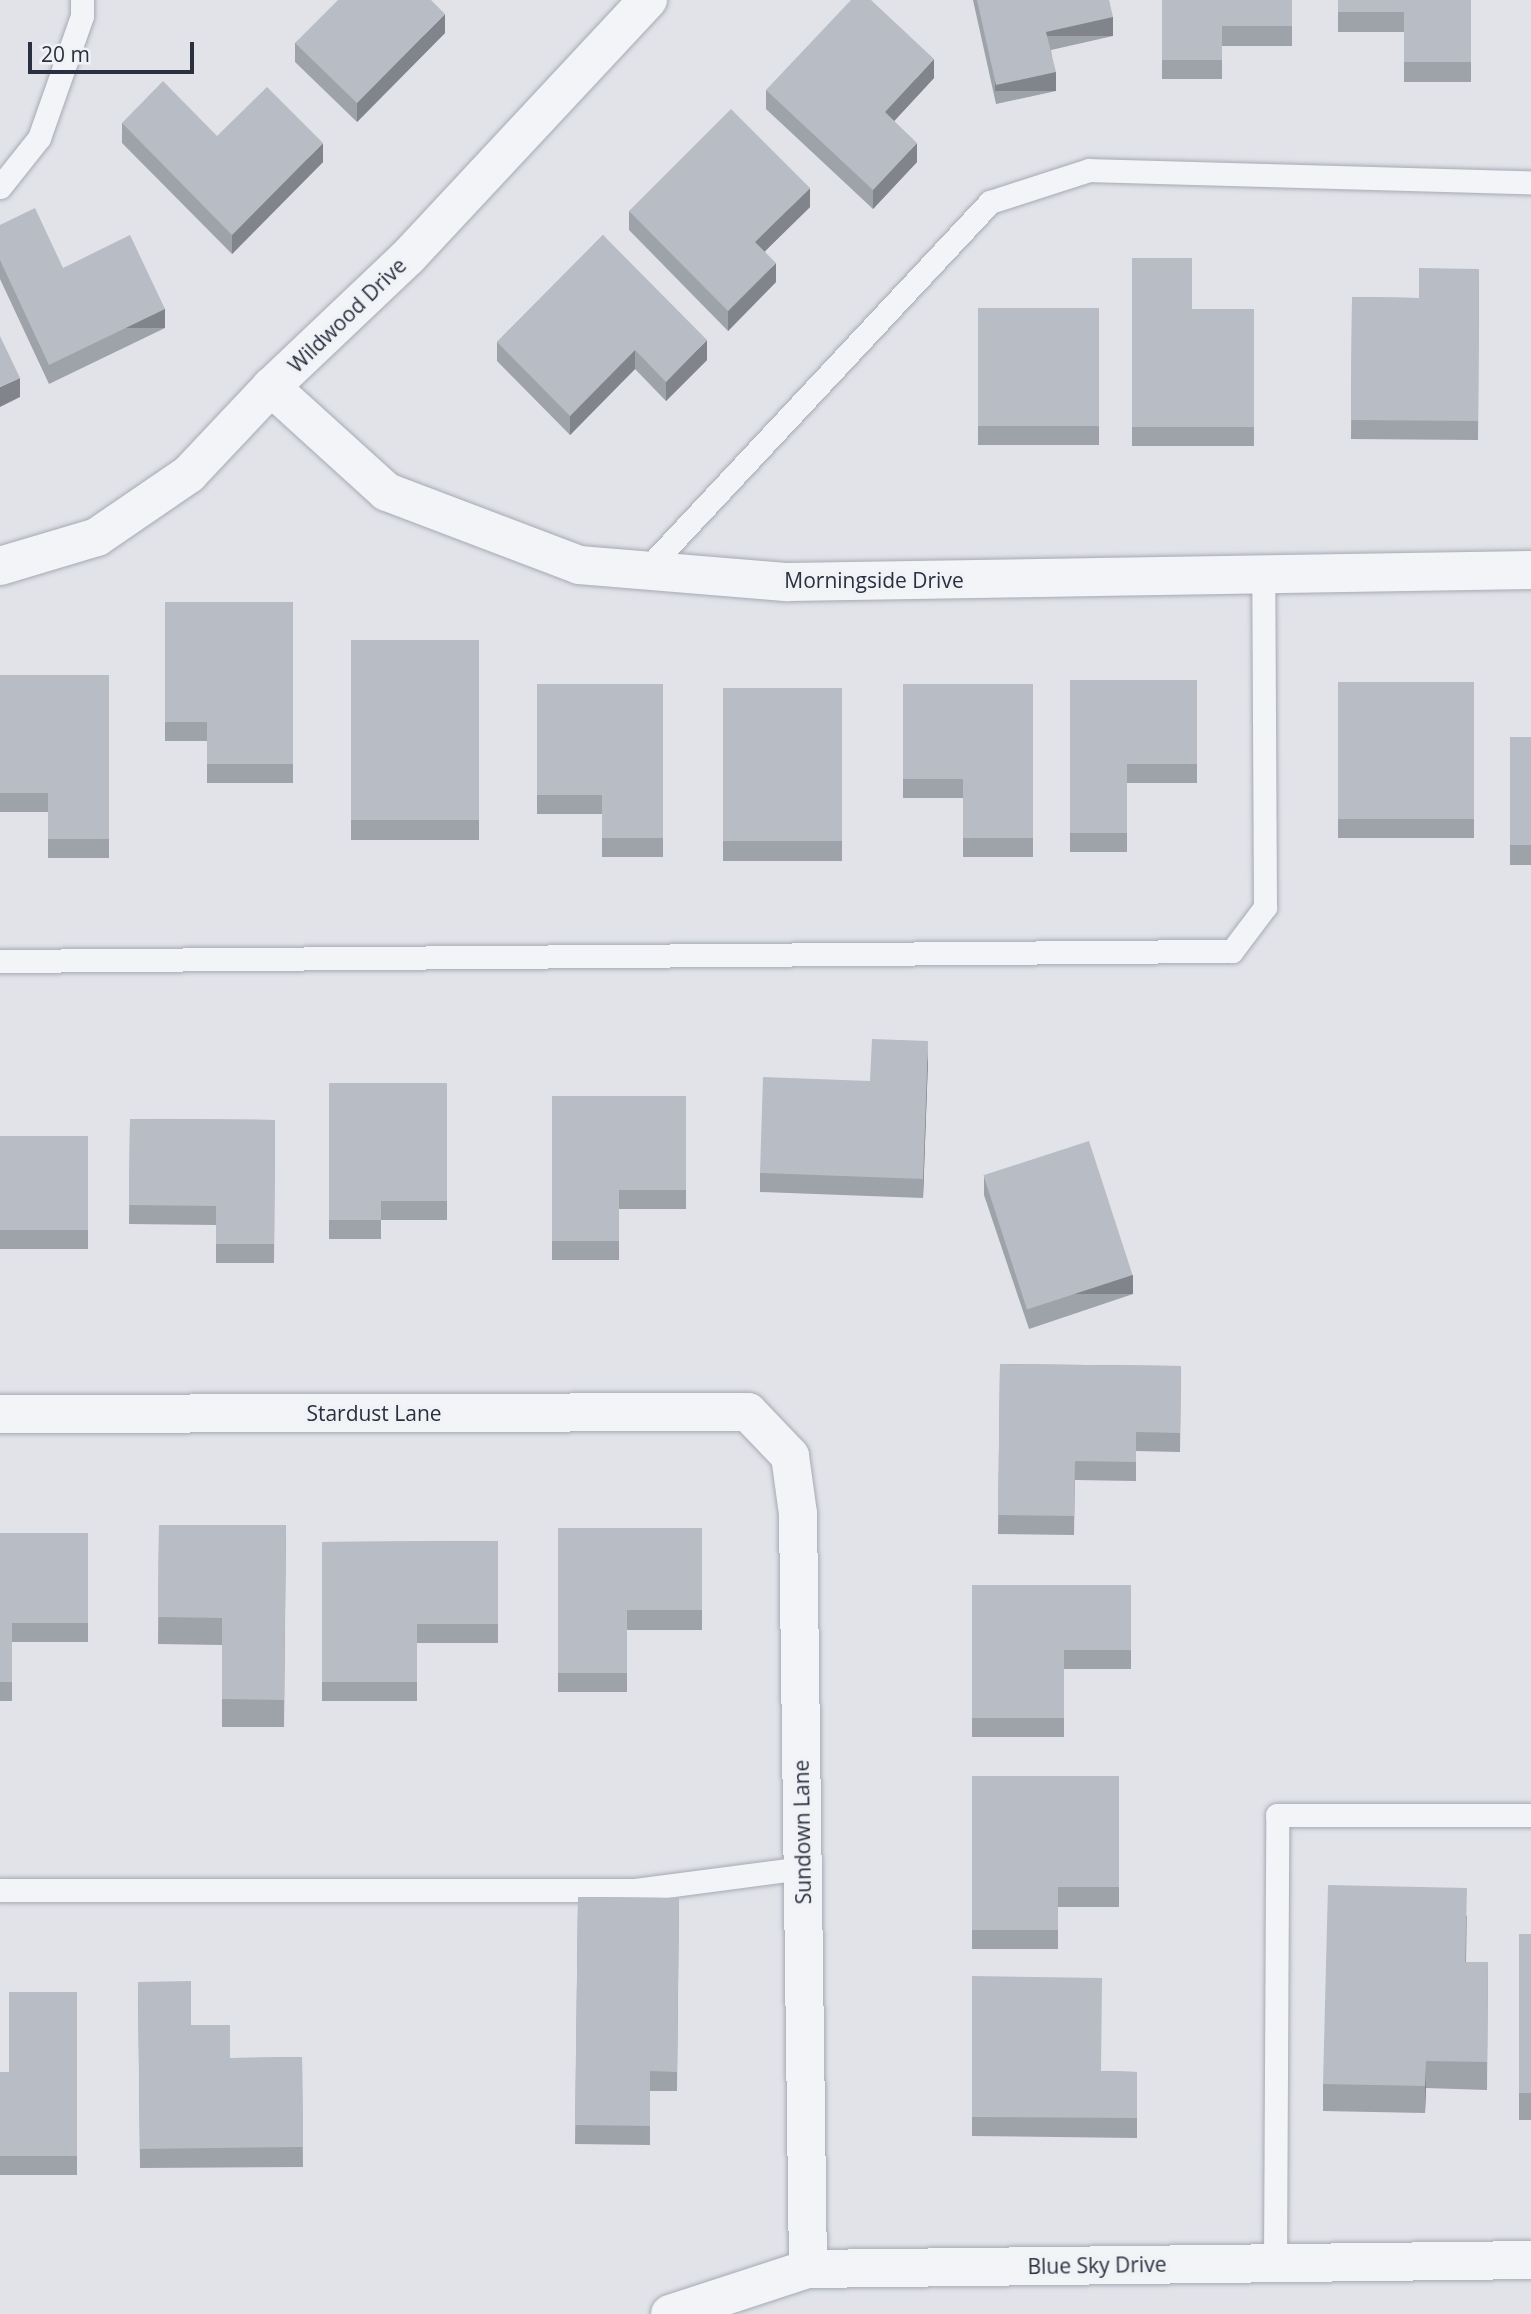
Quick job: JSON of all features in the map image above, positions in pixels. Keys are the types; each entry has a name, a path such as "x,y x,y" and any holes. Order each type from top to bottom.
{"street":[{"name":"Wildwood Drive","path":"0,566 97,537 189,474 271,387 408,257 648,0"},
{"name":"Morningside Drive","path":"271,387 387,492 579,565 788,582 1531,570"},
{"name":"Stardust Lane","path":"0,1414 748,1412"},
{"name":"Sundown Lane","path":"748,1412 790,1457 798,1514 808,2269"},
{"name":"Blue Sky Drive","path":"670,2314 808,2269 1531,2260"}],"lane":[{"path":"0,187 39,138 82,16 82,0"},
{"path":"646,570 990,202 1089,170 1531,182"},
{"path":"0,961 1232,951 1265,907 1263,576"},
{"path":"1275,2263 1277,1815 1531,1815"},
{"path":"0,1890 635,1890 802,1868"}],"building":[{"path":"338,0 431,0 445,14 357,103 295,43"},
{"path":"851,0 871,0 934,59 885,112 917,143 873,190 766,90"},
{"path":"977,0 1109,0 1113,17 1046,32 1056,72 996,85"},
{"path":"1162,0 1292,0 1292,26 1222,26 1222,60 1162,60"},
{"path":"1338,0 1471,0 1471,62 1404,62 1404,12 1338,12"},
{"path":"163,81 217,136 267,87 323,143 232,235 122,123"},
{"path":"731,109 810,188 755,242 776,263 728,311 629,211"},
{"path":"35,208 63,268 130,235 165,309 49,365 0,260 0,225"},
{"path":"603,235 707,340 666,382 635,350 570,416 497,342"},
{"path":"1132,258 1192,258 1192,309 1254,309 1254,427 1132,427"},
{"path":"1419,268 1479,269 1478,421 1351,420 1352,297 1419,298"},
{"path":"978,308 1099,308 1099,426 978,426"},
{"path":"0,336 20,378 0,387"},
{"path":"165,602 293,602 293,764 207,764 207,722 165,722"},
{"path":"351,640 479,640 479,820 351,820"},
{"path":"0,675 109,675 109,839 48,839 48,793 0,793"},
{"path":"1070,680 1197,680 1197,764 1127,764 1127,833 1070,833"},
{"path":"1338,682 1474,682 1474,819 1338,819"},
{"path":"537,684 663,684 663,838 602,838 602,795 537,795"},
{"path":"903,684 1033,684 1033,838 963,838 963,779 903,779"},
{"path":"723,688 842,688 842,841 723,841"},
{"path":"1510,737 1531,737 1531,845 1510,845"},
{"path":"872,1039 928,1041 923,1179 760,1173 763,1077 870,1081"},
{"path":"329,1083 447,1083 447,1201 381,1201 381,1220 329,1220"},
{"path":"552,1096 686,1096 686,1190 619,1190 619,1241 552,1241"},
{"path":"130,1119 275,1120 274,1244 216,1244 216,1206 129,1205"},
{"path":"0,1136 88,1136 88,1230 0,1230"},
{"path":"1089,1141 1133,1275 1027,1309 983,1175"},
{"path":"1000,1364 1181,1366 1180,1433 1136,1432 1136,1462 1075,1461 1074,1516 998,1515"},
{"path":"159,1525 286,1525 284,1700 222,1699 222,1618 158,1617"},
{"path":"558,1528 702,1528 702,1610 627,1610 627,1673 558,1673"},
{"path":"0,1533 88,1533 88,1623 12,1623 12,1682 0,1682"},
{"path":"498,1541 498,1624 417,1624 417,1682 322,1682 322,1542"},
{"path":"972,1585 1131,1585 1131,1650 1064,1650 1064,1718 972,1718"},
{"path":"972,1776 1119,1776 1119,1887 1058,1887 1058,1930 972,1930"},
{"path":"1328,1885 1467,1888 1465,1962 1488,1962 1487,2062 1426,2061 1425,2086 1323,2084"},
{"path":"578,1897 679,1898 677,2072 650,2071 650,2126 575,2125"},
{"path":"1519,1934 1531,1934 1531,2093 1519,2093"},
{"path":"972,1976 1102,1978 1101,2071 1137,2072 1137,2118 972,2117"},
{"path":"191,1981 191,2025 230,2025 230,2058 302,2057 303,2147 140,2149 138,1982"},
{"path":"9,1992 77,1992 77,2156 0,2156 0,2072 9,2072"}]}
